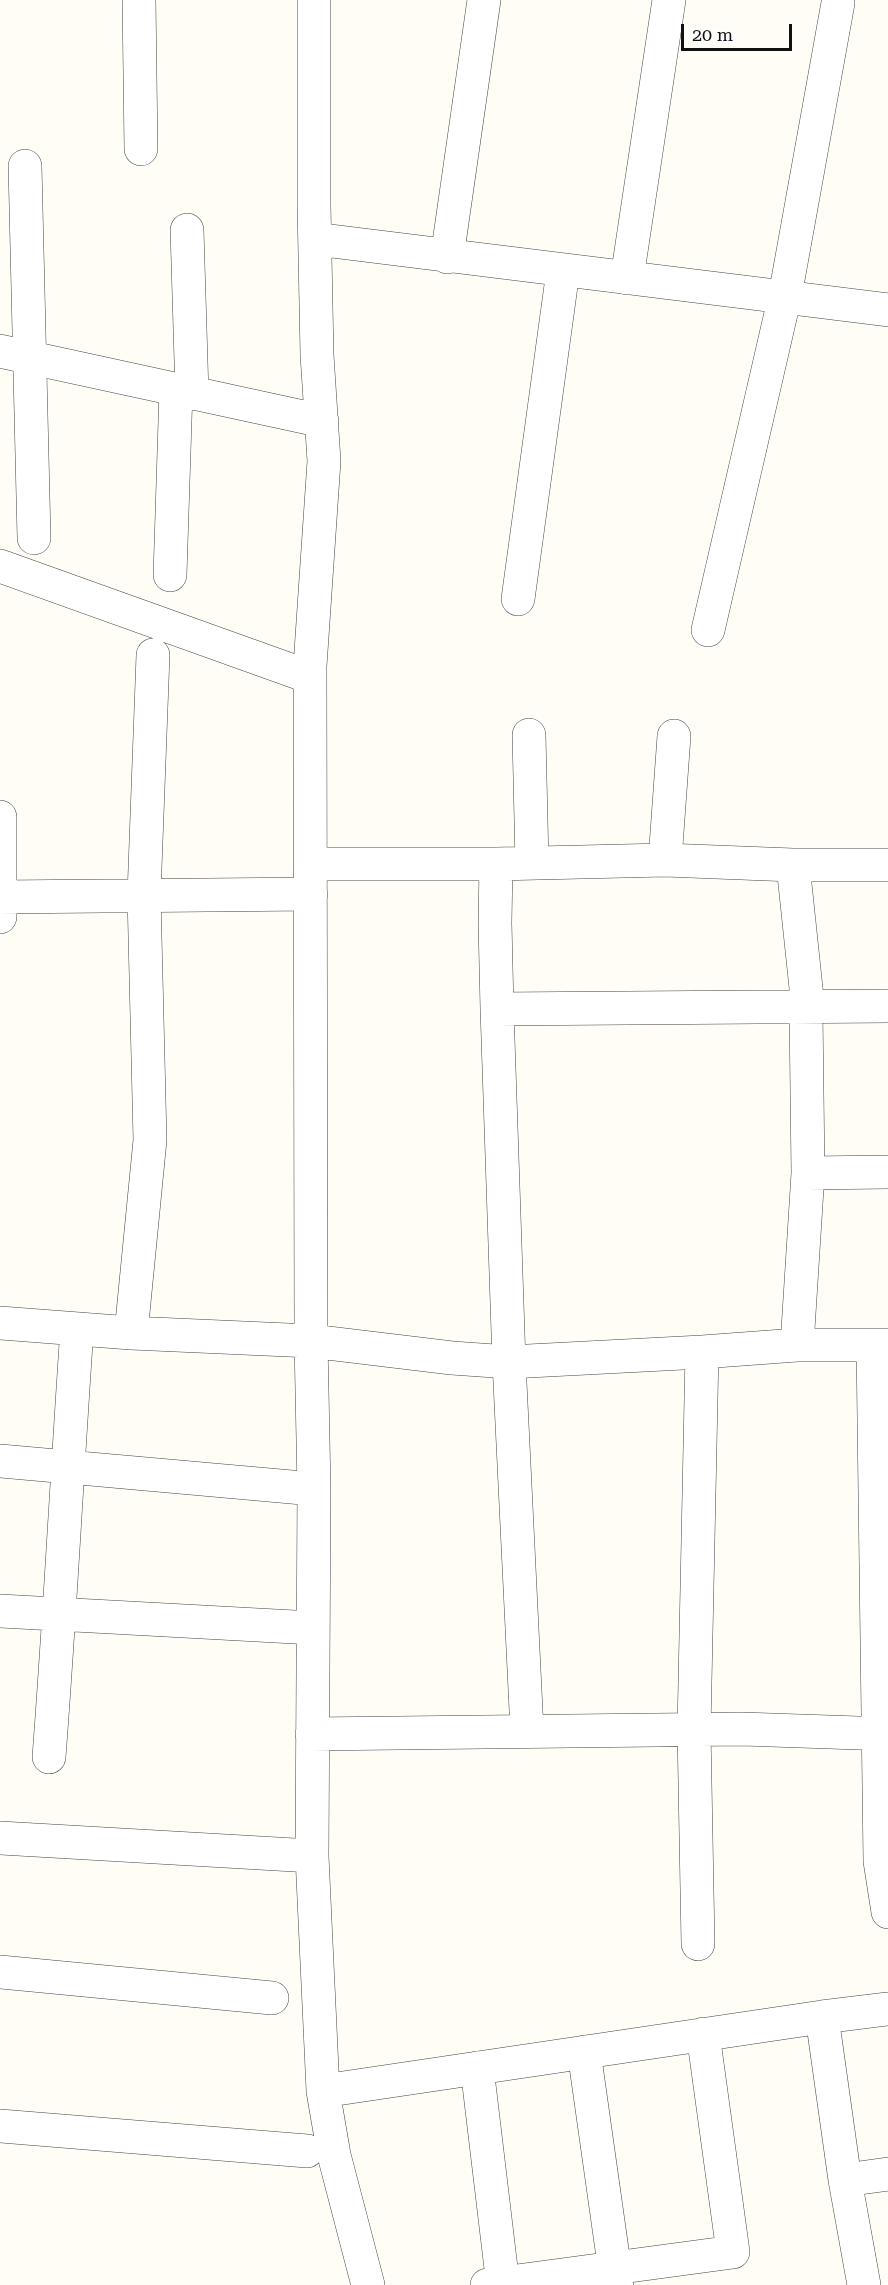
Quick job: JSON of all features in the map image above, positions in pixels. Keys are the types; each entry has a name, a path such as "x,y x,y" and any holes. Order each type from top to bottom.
{"street":[{"path":"139,0 141,149"},
{"path":"314,0 317,355 324,461 310,677 311,1341 314,1490 312,1856 323,2091 334,2155 368,2285"},
{"path":"447,257 484,0"},
{"path":"627,278 669,0"},
{"path":"708,630 785,296 838,3"},
{"path":"25,166 34,538"},
{"path":"170,575 184,392 187,230"},
{"path":"315,239 888,310"},
{"path":"518,599 563,271"},
{"path":"0,351 322,421"},
{"path":"0,566 310,677"},
{"path":"131,1333 150,1140 144,895 153,654"},
{"path":"530,735 532,863"},
{"path":"665,860 674,736"},
{"path":"0,817 0,904 144,895 496,864 665,860 793,865 888,865"},
{"path":"496,864 497,1009 509,1362 527,1731"},
{"path":"793,865 808,1007 806,1012 808,1173 797,1345"},
{"path":"497,1009 888,1006"},
{"path":"808,1173 888,1172"},
{"path":"0,1323 131,1333 311,1341 452,1358 509,1362 797,1345 881,1345 884,1734 880,1861 888,1912"},
{"path":"49,1757 77,1329"},
{"path":"698,1944 694,1730 702,1352"},
{"path":"0,1461 314,1490"},
{"path":"0,1611 313,1628"},
{"path":"312,1734 741,1729 884,1734"},
{"path":"0,1838 312,1856"},
{"path":"0,1972 272,1998"},
{"path":"323,2091 703,2034 888,2009"},
{"path":"822,2017 864,2285"},
{"path":"477,2068 498,2284 615,2276 733,2252 703,2034"},
{"path":"584,2052 615,2276"},
{"path":"0,2126 308,2151"},
{"path":"846,2180 888,2175"}]}
